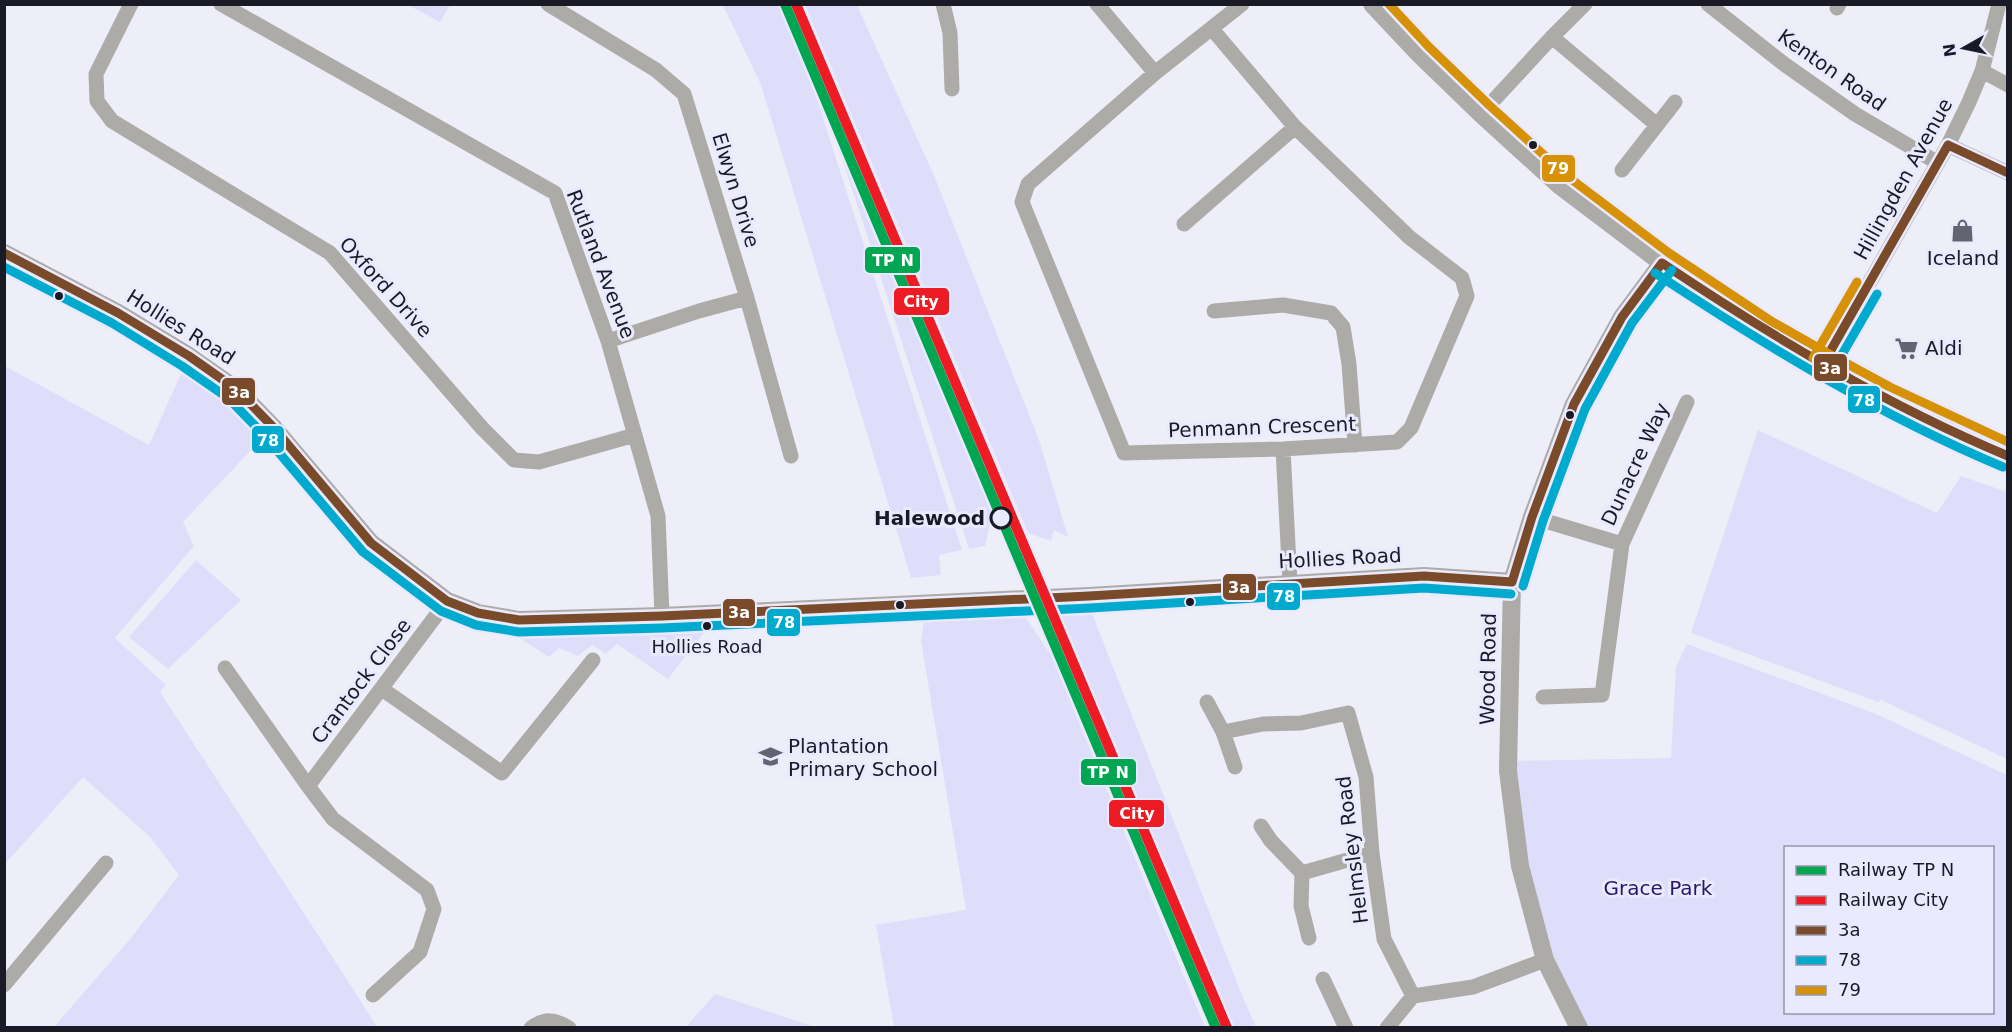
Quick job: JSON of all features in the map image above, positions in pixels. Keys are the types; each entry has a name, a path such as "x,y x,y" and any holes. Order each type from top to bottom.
{"street":[{"name":"Oxford Drive","path":"131,4 96,74 97,101 112,121 330,253 482,428 514,460 539,462 635,435"},
{"name":"Rutland Avenue","path":"222,4 555,193 609,341 658,516 662,616"},
{"name":"Elwyn Drive","path":"548,4 656,70 684,94 747,298 791,456"},
{"path":"943,4 950,33 952,88"},
{"path":"1097,4 1155,73"},
{"name":"Penmann Crescent","path":"1212,29 1295,127 1409,237 1462,278 1467,296 1411,428 1396,442 1283,449 1124,453 1022,202 1028,183 1155,73 1242,4"},
{"path":"1372,4 1419,54 1481,114 1559,184 1662,262 1729,308 1823,364 1885,398 2007,456"},
{"path":"1481,114 1552,37 1586,4"},
{"name":"Kenton Road","path":"1707,4 1784,64 1855,114 1938,163"},
{"name":"Hillingden Avenue","path":"1823,364 1948,145 1982,71 1999,4"},
{"path":"1552,37 1657,125"},
{"path":"1982,71 2007,85"},
{"path":"1622,170 1675,102"},
{"path":"1184,224 1295,127"},
{"path":"1948,145 2007,173"},
{"name":"Hollies Road","path":"4,253 127,319 189,356 236,389 273,427 370,543 447,601 478,614 519,620 662,616 1078,597 1424,576 1512,582"},
{"name":"Wood Road","path":"1580,1028 1545,960 1520,866 1508,771 1512,582 1532,518 1574,404 1622,317 1662,262"},
{"path":"609,341 699,311 747,298"},
{"path":"1214,311 1283,305 1331,314 1343,327 1349,364 1355,445"},
{"name":"Dunacre Way","path":"1543,697 1602,695 1622,544 1687,402"},
{"path":"1283,449 1290,583"},
{"name":"Dunacre Way","path":"1532,518 1622,544"},
{"name":"Crantock Close","path":"308,786 447,601"},
{"path":"382,689 502,773 593,660"},
{"name":"Crantock Close","path":"225,668 333,819 427,890 434,909 420,952 373,995"},
{"path":"1207,702 1224,732 1235,767"},
{"name":"Helmsley Road","path":"1224,732 1263,724 1301,723 1348,713 1366,777 1372,853 1384,939 1413,996"},
{"path":"1261,826 1271,841 1302,873 1301,906 1309,938"},
{"path":"1302,873 1372,853"},
{"path":"4,985 106,863"},
{"path":"1387,1028 1413,996 1473,987 1545,960"},
{"path":"1323,979 1346,1028"},
{"path":"531,1028 548,1020 559,1021 569,1028"}],"green space":[{"path":"408,5 450,5 440,22"},
{"path":"723,5 781,5 805,62 962,550 939,555 941,575 911,578 761,85"},
{"path":"805,5 857,5 935,178 1039,440 1068,537 1054,530 1051,541 1028,533"},
{"path":"828,115 992,513 985,546 969,549"},
{"path":"189,356 273,427 183,522 194,546 115,638 166,685 160,692 377,1027 54,1027 131,938 179,875 150,837 83,777 5,864 5,366 149,445"},
{"path":"1758,430 1937,513 1961,476 2007,492 2007,759 1881,700 1878,702 1691,633"},
{"path":"196,560 241,600 168,669 129,637"},
{"path":"1089,606 1256,1027 1233,1027 1056,607"},
{"path":"1019,607 1051,655 1205,1027 894,1027 876,925 966,910 921,641 925,612"},
{"path":"720,612 668,679 617,644 606,654 592,645 578,656 559,648 549,657 519,638 519,620"},
{"name":"Grace Park","path":"1687,644 1874,713 2007,775 2007,1027 1580,1027 1541,945 1508,761 1671,758 1676,667"},
{"path":"715,994 815,1027 686,1027"}],"transit line":[{"path":"785,4 1216,1028"},
{"name":"79","path":"1389,4 1428,46 1489,105 1567,176 1669,253 1771,321 1829,354 1890,387 2008,442"},
{"name":"3a","path":"1948,145 2008,173"},
{"name":"3a","path":"1823,364 1948,145"},
{"name":"3a","path":"4,253 118,313 189,356 236,389 273,427 371,543 447,601 478,613 519,620 662,616 1089,596 1424,576 1512,582"},
{"name":"3a","path":"1662,263 1745,317 1830,368 1918,415 2008,456"},
{"name":"3a","path":"1512,582 1532,517 1574,404 1622,317 1662,263"},
{"name":"78","path":"4,267 112,323 182,366 228,398 264,435 363,552 441,611 476,625 519,632 662,628 1090,608 1424,588 1511,594"},
{"name":"78","path":"1523,586 1543,521 1585,409 1632,323 1672,270"},
{"name":"78","path":"1655,273 1739,327 1825,378 1913,425 2003,467"},
{"name":"79","path":"1813,358 1857,282"},
{"name":"78","path":"1833,370 1877,294"}],"rail line":[{"name":"City","path":"796,4 1227,1028"}],"place":[{"name":"Iceland","path":"1963,230"},
{"name":"Aldi","path":"1907,348"},
{"name":"Halewood","path":"1001,518"},
{"name":"Hollies Road","path":"707,626"},
{"name":"Plantation Primary School","path":"770,757"}]}
